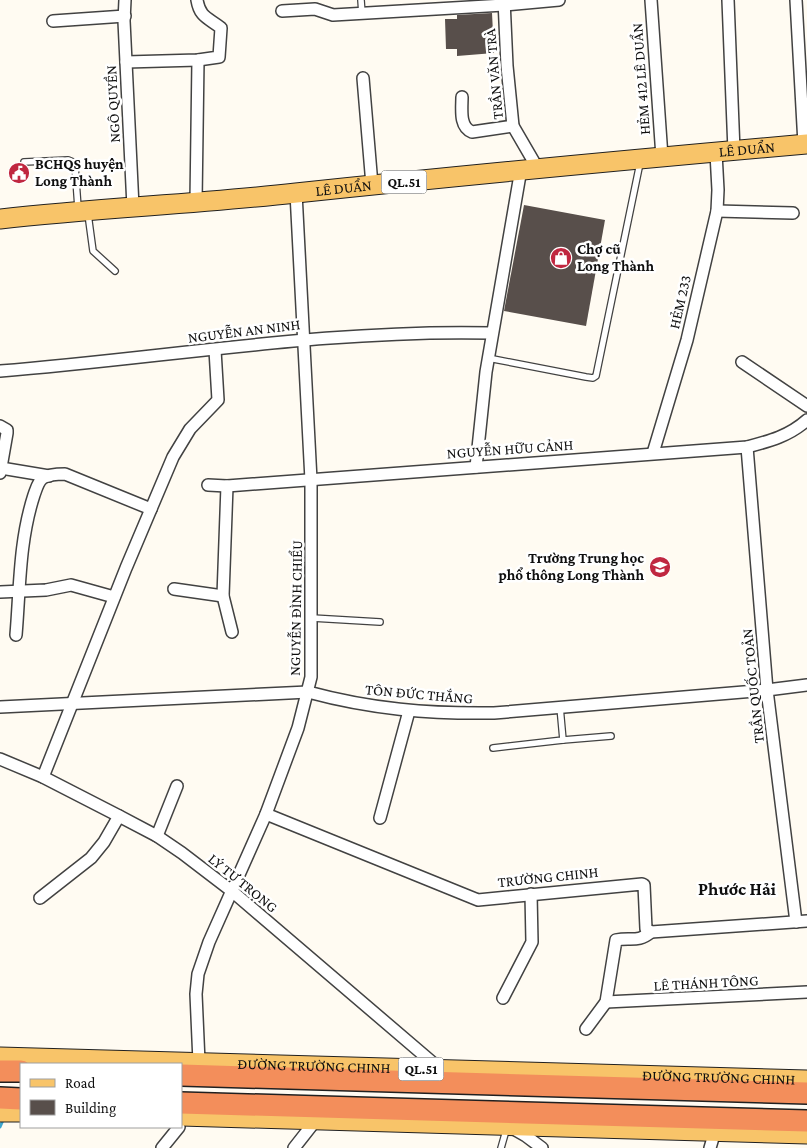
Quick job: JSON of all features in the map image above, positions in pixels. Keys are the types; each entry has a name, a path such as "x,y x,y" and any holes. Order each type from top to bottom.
{"highway":[{"name":"QL.51","path":"0,1071 20,1067"},
{"name":"ĐƯỜNG TRƯỜNG CHINH","path":"193,1071 440,1076 807,1093"},
{"path":"0,1098 20,1099"},
{"path":"183,1115 807,1121"}],"main road":[{"name":"LÊ DUẨN","path":"0,219 83,210 296,193 530,169 806,144"},
{"name":"ĐƯỜNG TRƯỜNG CHINH","path":"0,1058 20,1063"},
{"name":"ĐƯỜNG TRƯỜNG CHINH","path":"440,1076 807,1080"},
{"path":"0,1112 20,1112"},
{"path":"183,1115 316,1120 508,1118 712,1140 807,1134"}],"street":[{"name":"NGÔ QUYỀN","path":"125,0 133,206"},
{"path":"126,62 198,60 219,57 221,28 206,18 201,12 197,0"},
{"path":"282,11 315,9 329,15 362,14 433,5 559,0"},
{"name":"HẺM 412 LÊ DUẨN","path":"652,0 662,157"},
{"name":"HẺM 233","path":"653,453 687,340 716,211 725,152 728,0"},
{"path":"796,0 806,144"},
{"name":"TRẦN VĂN TRÀ","path":"504,3 507,66 514,126 530,169"},
{"path":"53,21 125,16"},
{"path":"196,201 198,60"},
{"path":"363,78 372,185"},
{"path":"462,96 463,126 466,130 472,132 514,126"},
{"path":"476,467 492,333 530,169"},
{"name":"NGUYỄN ĐÌNH CHIỂU","path":"193,1071 198,974 209,942 266,814 298,728 308,692 312,667 311,480 296,193"},
{"path":"716,211 793,213"},
{"name":"NGUYỄN AN NINH","path":"0,370 85,364 305,339 455,332 492,333"},
{"path":"43,777 114,597 182,440 218,400 215,350"},
{"path":"742,362 807,406"},
{"name":"NGUYỄN HỮU CẢNH","path":"208,485 226,486 747,447 775,440 795,430 807,420"},
{"path":"0,426 7,430 1,470 49,476"},
{"name":"TRẦN QUỐC TOẢN","path":"747,447 767,690 801,921"},
{"path":"16,635 23,538 30,506 38,483 42,478 65,474 151,509"},
{"path":"226,486 223,596 232,632"},
{"path":"0,592 46,590 72,585 114,597"},
{"path":"174,589 223,596"},
{"name":"TÔN ĐỨC THẮNG","path":"0,707 308,692 345,702 409,711 458,714 494,713 807,685"},
{"path":"380,818 409,711"},
{"name":"LÝ TỰ TRỌNG","path":"0,760 43,777 157,836 182,853 232,892 440,1076"},
{"path":"157,836 176,786"},
{"name":"TRƯỜNG CHINH","path":"266,814 478,900 644,884 646,928 651,932"},
{"path":"40,898 91,858 104,842 119,816"},
{"path":"503,998 532,942 531,894"},
{"path":"586,1030 606,1002 616,940 638,940 651,932 801,921"},
{"name":"LÊ THÁNH TÔNG","path":"606,1002 807,992"},
{"path":"508,1118 526,1136 542,1148"},
{"path":"294,1148 316,1120"},
{"path":"162,1148 175,1128"}],"lane":[{"path":"361,0 362,14"},
{"path":"488,358 586,377 593,378 596,376 640,159"},
{"path":"24,162 68,160 73,162 93,251 115,270"},
{"path":"312,618 380,622"},
{"path":"560,707 563,740"},
{"path":"493,748 611,736"},
{"path":"501,1148 508,1118"}],"building":[{"path":"492,13 494,53 457,56 457,49 446,49 445,19 457,19 457,15"},
{"path":"524,205 605,220 586,326 504,311"}],"waterway":[{"path":"0,1127 4,1118"}],"place":[{"name":"BCHQS huyện Long Thành","path":"19,173"},
{"name":"Chợ cũ Long Thành","path":"561,258"},
{"name":"Trường Trung học phổ thông Long Thành","path":"660,567"}],"district":[{"name":"Phước Hải","path":"737,889"}]}
